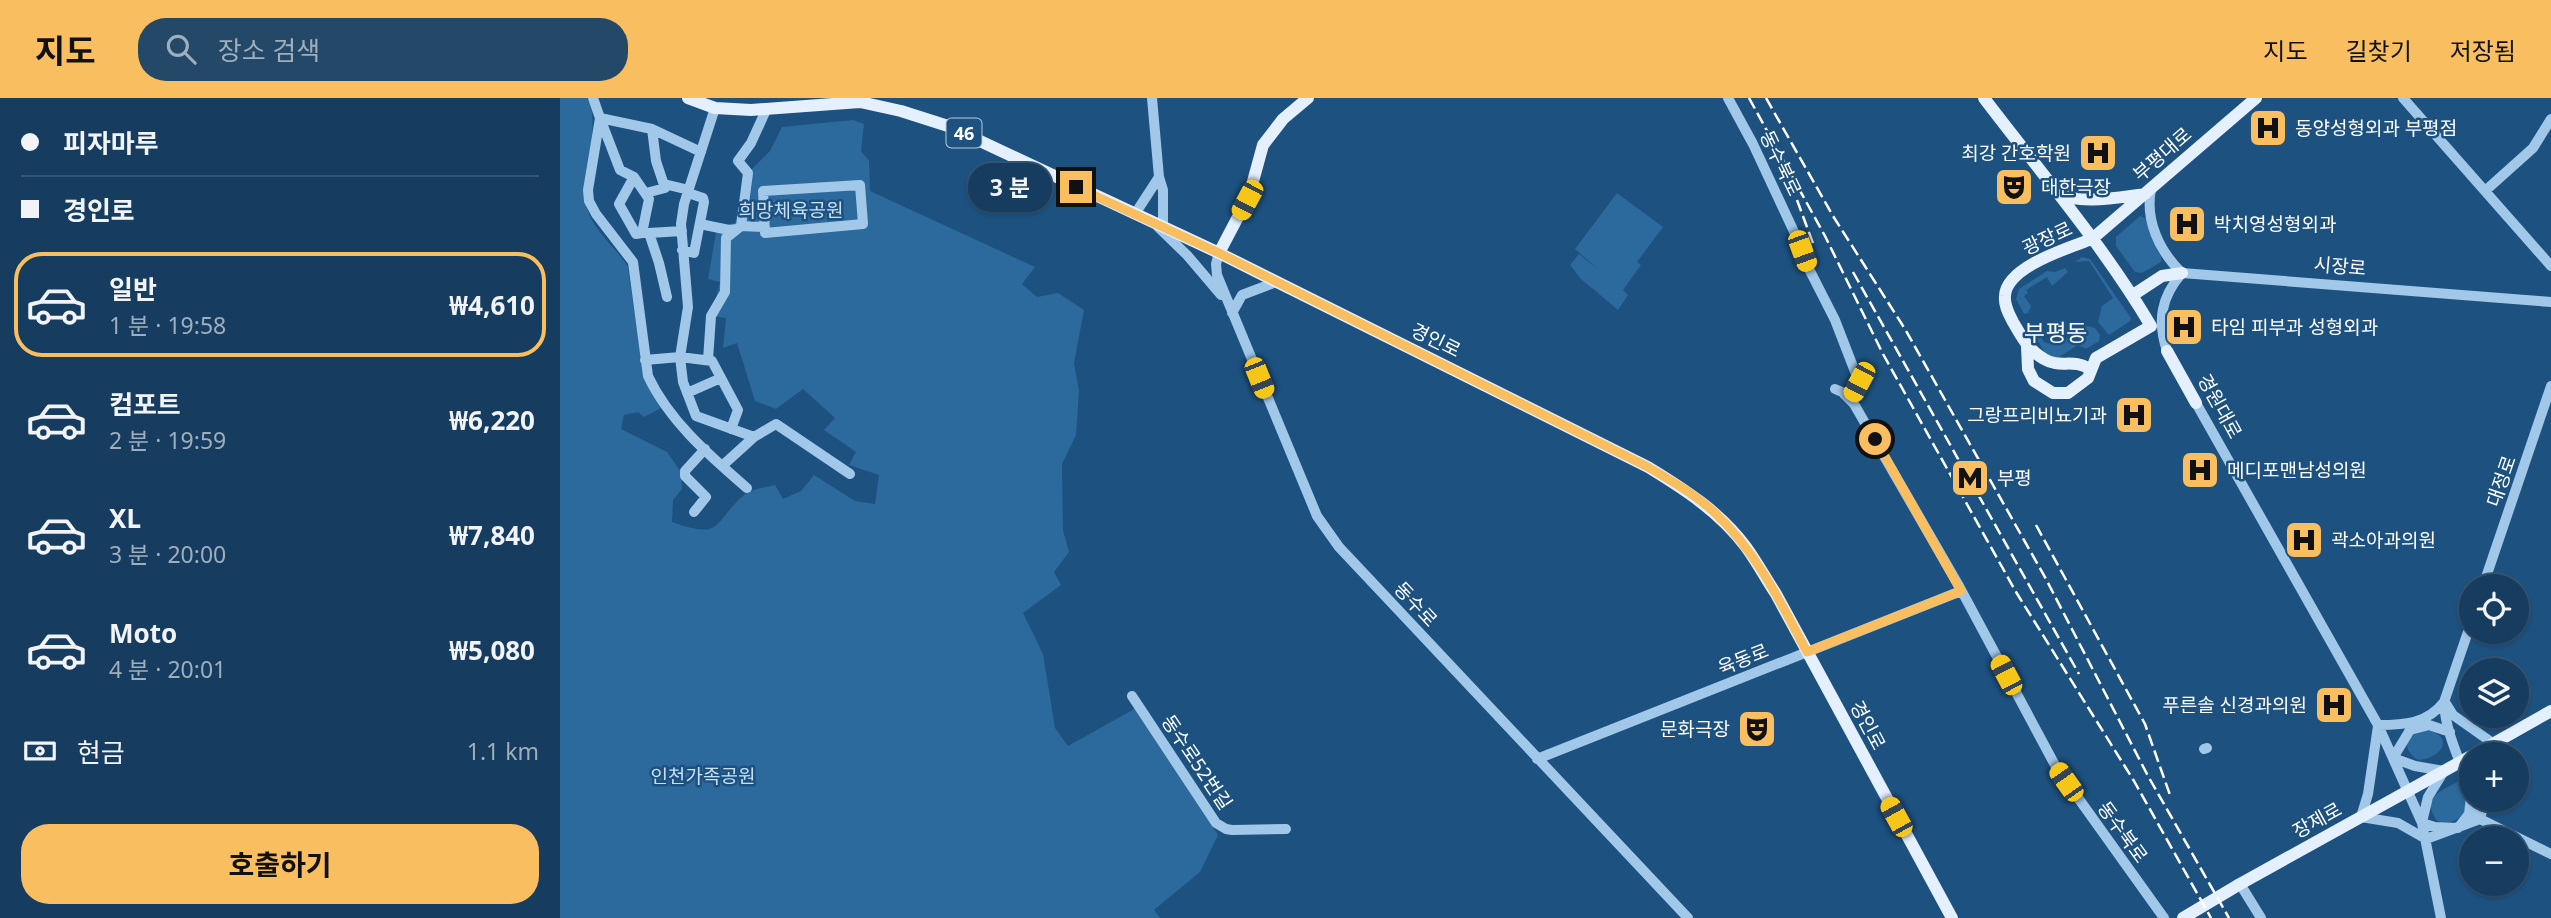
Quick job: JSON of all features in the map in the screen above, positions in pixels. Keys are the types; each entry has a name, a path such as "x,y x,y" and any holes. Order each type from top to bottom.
{"main road":[{"name":"경인로","path":"688,98 715,108 767,108 860,102 901,111 948,126 1219,253 1648,467 1678,485 1714,512 1746,547 1807,652 1952,918"},
{"path":"1219,253 1249,196 1263,145 1283,119 1308,98"},
{"name":"경원대로","path":"1984,98 2092,239 2133,295 2151,326"},
{"name":"부평대로","path":"2092,239 2256,98"},
{"path":"2054,190 2080,200 2148,191"},
{"name":"광장로","path":"2092,239 2061,250 2028,268 2007,286 2006,306 2027,346 2030,374 2034,381 2053,393 2068,393 2088,378 2090,369 2101,355 2151,326"},
{"name":"시장로","path":"2133,295 2162,276 2182,272"},
{"path":"2027,346 2053,364 2077,363 2090,369"},
{"name":"경원대로","path":"2167,351 2196,403"},
{"name":"장제로","path":"2504,742 2551,711"},
{"name":"장제로","path":"2183,918 2459,763"}],"street":[{"path":"593,98 620,170 634,177 649,199 645,233 659,263 667,298"},
{"path":"1152,98 1159,177 1163,190 1157,224 1186,254 1231,309 1242,295 1276,282"},
{"name":"동수북로","path":"1728,98 1753,144 1839,331 1859,382 1850,398"},
{"path":"2403,98 2551,266"},
{"path":"715,108 688,192 681,230 688,307 680,357 683,382 696,416 754,437"},
{"path":"708,360 711,316 725,292 726,238 739,228 748,173 738,161 751,142 767,108"},
{"path":"600,118 652,129 701,152"},
{"path":"600,118 588,190 589,201 633,262 648,376 655,390 686,430 747,488"},
{"path":"2486,191 2533,148 2551,119"},
{"path":"646,194 665,188 656,161 652,129"},
{"path":"634,177 618,204 636,234 681,230"},
{"path":"1135,214 1159,177"},
{"path":"664,184 703,198 694,253 682,250"},
{"path":"860,185 863,224 765,233 763,227 763,191 860,185"},
{"path":"2148,191 2150,217 2166,256 2182,272 2167,293 2161,311 2162,335 2167,351"},
{"path":"700,224 729,230 763,227"},
{"name":"동수로","path":"1219,253 1217,275 1317,516 1339,547 1688,918"},
{"name":"시장로","path":"2182,272 2551,302"},
{"name":"경원대로","path":"2151,326 2167,351"},
{"path":"645,360 680,357 712,361 738,410 731,429"},
{"path":"687,393 721,378"},
{"name":"대정로","path":"2487,574 2551,386"},
{"name":"동수북로","path":"1835,389 1850,398 1961,591 2056,767 2164,918"},
{"name":"경원대로","path":"2196,403 2378,725 2421,823 2441,918"},
{"path":"686,430 696,416"},
{"path":"722,466 754,437 776,424 850,474"},
{"path":"694,512 706,497 685,476 685,471 705,449"},
{"name":"육동로","path":"1537,759 1961,591"},
{"path":"2464,644 2444,702 2432,716 2423,721 2378,725 2368,794 2361,817 2398,823 2426,839 2480,819"},
{"name":"동수로52번길","path":"1132,696 1216,823 1232,830 1286,829"},
{"path":"2444,702 2450,732 2459,744"},
{"path":"2444,702 2453,715 2485,742"},
{"path":"2450,732 2429,725 2410,730 2393,758 2415,766 2444,771 2428,797 2421,823 2458,828"},
{"path":"2458,828 2469,812"},
{"path":"2477,812 2480,819 2551,854"},
{"path":"2480,819 2482,812"},
{"path":"2240,884 2260,918"}],"green space":[{"path":"560,98 587,98 592,110 592,137 585,185 587,208 599,232 628,267 644,379 661,408 644,417 638,412 624,415 621,429 667,452 681,472 682,489 673,500 672,522 709,529 747,493 775,485 783,499 801,491 814,475 855,501 875,504 879,475 849,465 856,452 824,430 835,418 803,389 776,409 755,401 737,343 723,348 726,318 711,316 720,282 708,279 717,227 735,223 748,173 770,151 782,127 853,120 864,124 861,151 869,161 870,191 1035,267 1022,284 1037,297 1058,293 1084,310 1074,363 1079,391 1076,435 1062,464 1063,530 1069,552 1054,572 1061,585 1023,613 1043,654 1055,728 1068,746 1136,708 1218,835 1200,872 1154,910 1160,918 560,918"},
{"path":"1617,193 1663,227 1637,262 1641,265 1623,290 1628,295 1618,310 1581,279 1570,265 1579,254 1600,271 1575,249"},
{"path":"2140,216 2145,218 2161,257 2161,262 2142,273 2135,272 2116,246 2116,237"},
{"path":"2082,257 2090,259 2131,318 2109,335 2098,322 2102,306 2113,298 2089,261 2075,262"},
{"path":"2065,268 2068,272 2052,286 2047,277 2026,290 2028,293 2024,296 2031,306 2028,313 2024,314 2016,299 2019,289 2047,271 2055,272"},
{"path":"2035,326 2044,342 2055,345 2087,326 2095,328 2100,335 2099,341 2086,349 2078,345 2053,358 2044,352 2032,330"},
{"path":"2426,729 2441,737 2442,747 2434,755 2418,760 2408,750 2407,741 2414,734"},
{"path":"2459,781 2459,812 2466,812 2453,821 2437,821 2431,806 2439,792"}],"railway":[{"path":"1749,98 1825,236 1883,354 2016,592 2134,781 2211,918"},
{"path":"1766,98 1833,216 1905,329 2046,579 2148,776 2229,918"},
{"path":"1797,200 1814,246"},
{"path":"1853,272 2079,674"},
{"path":"2036,525 2145,724 2170,795"}],"place":[{"name":"동양성형외과 부평점","path":"2268,128"},
{"name":"최강 간호학원","path":"2098,153"},
{"name":"대한극장","path":"2014,187"},
{"name":"박치영성형외과","path":"2187,224"},
{"name":"타임 피부과 성형외과","path":"2184,327"},
{"name":"그랑프리비뇨기과","path":"2134,415"},
{"name":"메디포맨남성의원","path":"2200,470"},
{"name":"부평","path":"1970,478"},
{"name":"곽소아과의원","path":"2304,540"},
{"name":"푸른솔 신경과의원","path":"2334,705"},
{"name":"문화극장","path":"1757,729"}],"district":[{"name":"부평동","path":"2056,332"}],"route":[{"path":"1076,187 1219,253 1648,467 1678,485 1714,512 1746,547 1776,594 1807,652 1961,591 1875,439"}],"park label":[{"name":"희망체육공원","path":"791,210"},
{"name":"인천가족공원","path":"703,776"}]}
